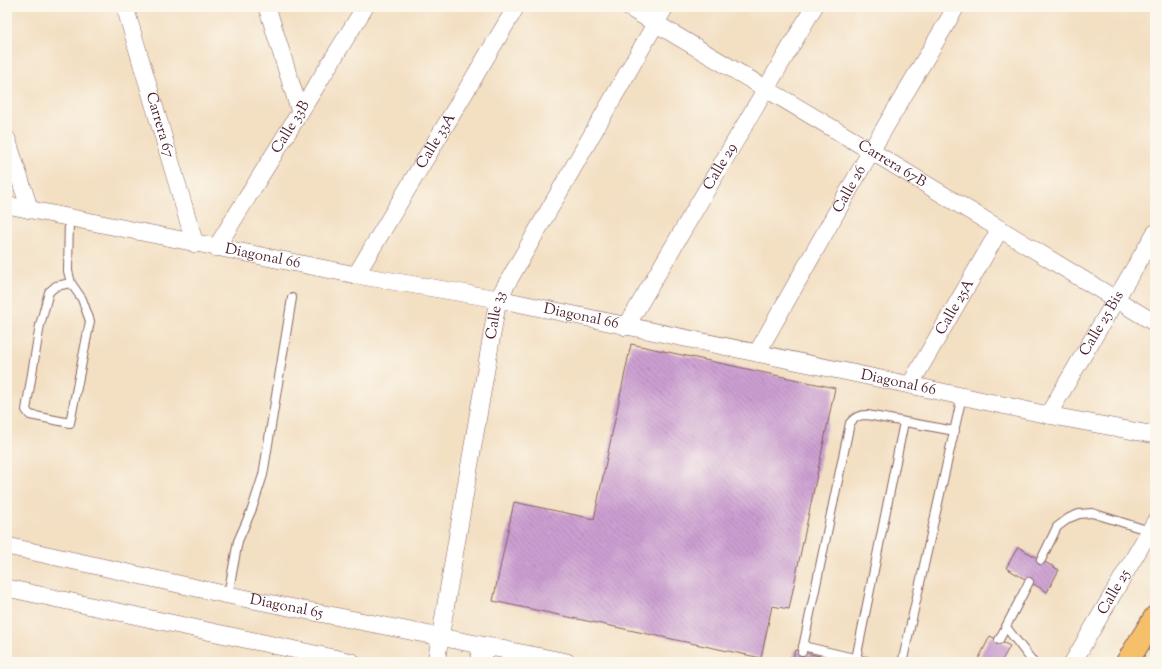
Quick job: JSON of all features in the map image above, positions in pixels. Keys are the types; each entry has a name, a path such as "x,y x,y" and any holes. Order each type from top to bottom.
{"highway":[{"path":"1127,662 1155,617"}],"street":[{"name":"Carrera 67","path":"125,7 195,244"},
{"path":"267,7 300,112"},
{"name":"Calle 33B","path":"216,248 365,7"},
{"name":"Calle 33A","path":"356,276 516,7"},
{"name":"Carrera 67B","path":"628,7 654,24 871,151 1155,323"},
{"name":"Calle 33","path":"436,662 498,299 665,7"},
{"name":"Calle 29","path":"626,327 765,88 814,7"},
{"name":"Calle 26","path":"757,353 871,151 956,7"},
{"path":"7,139 30,210"},
{"name":"Diagonal 66","path":"7,205 356,276 498,299 1048,415 1155,435"},
{"name":"Calle 25A","path":"910,385 1000,229"},
{"name":"Calle 25 Bis","path":"1048,415 1155,233"},
{"name":"Calle 25","path":"1073,662 1153,527"},
{"name":"Diagonal 65","path":"7,546 228,595 567,662"},
{"path":"7,588 352,662"},
{"path":"480,662 480,653 493,647"}],"lane":[{"path":"69,218 68,271 71,283 82,299 90,320 70,423 30,415 26,410 40,325 49,292 56,286 71,283"},
{"path":"228,595 238,541 252,508 263,475 292,298"},
{"path":"901,662 903,659 962,396"},
{"path":"871,662 816,653 803,649 850,423 855,418 867,414 954,431"},
{"path":"856,659 904,422"},
{"path":"1041,560 1058,527 1069,518 1079,514 1092,514 1153,527"},
{"path":"999,640 1029,582"},
{"path":"1006,627 1033,662"}],"building":[{"path":"631,344 835,388 789,609 772,606 761,658 493,601 514,502 594,519"},
{"path":"1018,547 1059,570 1047,592 1006,568"},
{"path":"990,636 1010,646 1001,662 977,662"},
{"path":"795,650 827,658 826,662 792,662"}]}
